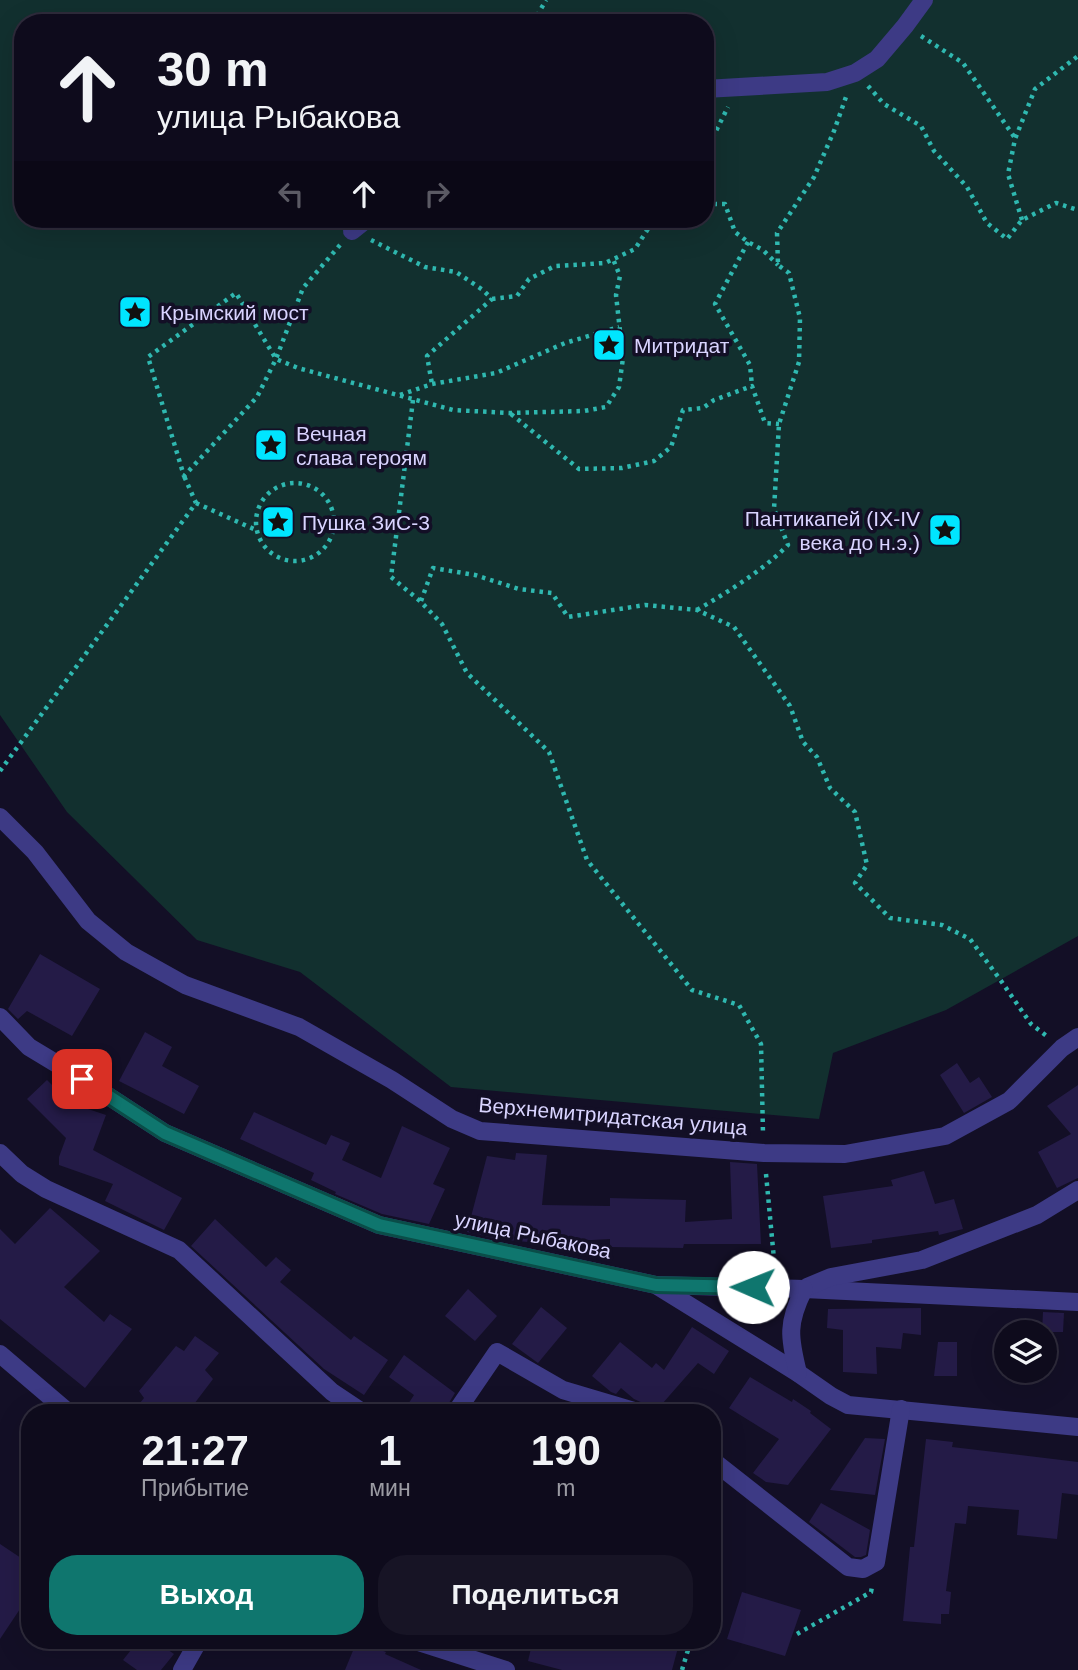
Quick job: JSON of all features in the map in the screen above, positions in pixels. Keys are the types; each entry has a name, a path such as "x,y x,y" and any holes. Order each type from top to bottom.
{"street":[{"path":"714,89 827,82 855,73 877,59 923,0"},
{"path":"352,231 356,228"},
{"name":"Верхнемитридатская улица","path":"0,817 35,852 88,921 125,952 186,985 299,1027 392,1080 452,1119 480,1131 764,1153 845,1154 945,1136 1009,1101 1062,1048 1078,1037"},
{"name":"улица Рыбакова","path":"0,1017 29,1047 165,1133 379,1225 656,1285 848,1405 1078,1427"},
{"path":"0,1153 22,1174 46,1188 179,1251 332,1392 350,1404"},
{"path":"799,1373 791,1346 790,1327 794,1308 804,1289 831,1277 922,1260 1037,1215 1078,1190"},
{"path":"656,1285 1078,1302"},
{"path":"461,1404 496,1352 564,1390 610,1404"},
{"path":"0,1354 59,1404"},
{"path":"721,1467 848,1567 863,1569 876,1562 901,1409"},
{"path":"182,1670 195,1649"},
{"path":"440,1649 506,1670"}],"path":[{"path":"905,26 963,63 1015,139"},
{"path":"1022,220 1008,174 1015,139 1035,89 1078,56"},
{"path":"778,265 777,233 814,177 855,73 884,104 921,126 934,151 967,187 987,223 1007,239 1022,220 1056,203 1078,210"},
{"path":"714,135 737,88"},
{"path":"696,610 736,587 772,561 788,545 774,509 779,424 799,362 800,318 789,273 763,250 735,232 725,204 714,204"},
{"path":"432,384 427,356 492,299 517,296 529,279 555,266 605,263 635,249 650,228"},
{"path":"184,476 257,397 276,359 303,288 352,231 425,267 456,272 492,299"},
{"path":"748,242 715,304 750,365 752,386 765,423 779,424"},
{"path":"256,530 262,500 269,493 288,484 308,485 317,490 325,497 333,515 334,525 327,544 320,552 302,561 292,561 273,555 265,548 256,530 196,503 184,476 148,357 236,293 276,359 298,368 453,410 510,413 584,411 606,407 618,387 623,358 616,295 620,276 613,259"},
{"path":"400,395 432,384 496,373 565,343 619,327"},
{"path":"510,413 579,469 622,468 654,461 671,447 683,410 703,408 714,400 752,386"},
{"path":"413,400 391,578 420,601 442,624 467,673 549,752 587,860 692,990 739,1005 761,1044 764,1153 777,1288"},
{"path":"0,771 196,503"},
{"path":"420,601 433,568 475,575 519,589 552,593 568,617 645,605 696,610 734,627 790,706 803,742 817,757 830,788 855,812 867,865 855,883 890,918 942,925 970,939 1031,1024 1062,1048"},
{"path":"797,1634 871,1592 876,1562"},
{"path":"682,1670 688,1649"}],"green space":[{"path":"0,0 1078,0 1078,936 946,1010 833,1053 819,1119 451,1087 300,972 197,940 67,812 0,715"}],"building":[{"path":"40,954 100,989 72,1036 27,1011 18,1019 8,1009"},
{"path":"145,1032 172,1047 162,1066 199,1086 184,1114 119,1081"},
{"path":"957,1063 970,1083 979,1077 992,1097 964,1113 940,1075"},
{"path":"47,1080 70,1103 106,1115 93,1150 182,1198 164,1230 105,1201 113,1184 59,1165 66,1138 27,1099"},
{"path":"1078,1085 1078,1178 1057,1188 1038,1152 1071,1134 1047,1106"},
{"path":"254,1112 326,1145 331,1135 350,1143 342,1160 381,1178 402,1126 450,1148 433,1184 445,1189 429,1224 382,1214 335,1194 336,1192 311,1180 314,1173 240,1139"},
{"path":"516,1153 547,1155 542,1205 610,1206 610,1198 686,1200 685,1222 732,1219 730,1162 757,1164 761,1244 684,1244 683,1248 610,1247 610,1239 538,1243 498,1239 467,1232 487,1156 515,1160"},
{"path":"924,1171 935,1204 954,1199 963,1229 939,1235 938,1231 831,1248 823,1196 893,1186 891,1180"},
{"path":"50,1208 100,1251 64,1287 104,1322 110,1314 132,1329 85,1388 0,1319 0,1229 15,1244"},
{"path":"215,1219 266,1267 276,1257 291,1270 280,1282 351,1340 354,1336 388,1360 364,1395 324,1369 191,1246"},
{"path":"468,1289 497,1316 475,1341 445,1316"},
{"path":"541,1307 567,1328 538,1363 512,1344"},
{"path":"921,1308 921,1335 903,1333 901,1349 876,1347 877,1374 843,1372 843,1330 827,1328 828,1309"},
{"path":"1043,1312 1064,1313 1063,1332 1057,1332 1057,1320 1043,1320"},
{"path":"692,1327 729,1351 714,1374 698,1363 662,1404 645,1404 621,1388 616,1394 592,1376 620,1342 652,1368 656,1363 664,1370"},
{"path":"195,1336 219,1353 205,1370 213,1379 194,1404 139,1404 144,1398 139,1391 176,1346 184,1351"},
{"path":"938,1342 957,1342 957,1376 934,1376"},
{"path":"404,1355 455,1393 448,1404 408,1404 414,1395 389,1377"},
{"path":"750,1377 792,1402 793,1399 831,1429 788,1485 766,1482 753,1473 779,1439 729,1408"},
{"path":"865,1438 885,1439 875,1495 830,1490"},
{"path":"926,1439 953,1442 952,1447 1078,1462 1078,1495 1062,1493 1057,1539 1017,1535 1019,1510 968,1506 966,1524 955,1523 946,1591 951,1592 949,1614 941,1614 941,1624 903,1621 910,1547 914,1547"},
{"path":"821,1503 870,1530 866,1555 855,1557 809,1522"},
{"path":"0,1544 21,1558 21,1608 0,1639"},
{"path":"742,1592 801,1610 785,1656 727,1639"},
{"path":"132,1649 167,1649 174,1654 161,1670 137,1670 123,1660"},
{"path":"354,1649 378,1649 421,1670 345,1670"},
{"path":"531,1649 678,1649 672,1670 562,1670 528,1661"}],"place":[{"name":"Крымский мост","path":"135,312"},
{"name":"Митридат","path":"609,345"},
{"name":"Вечная слава героям","path":"271,445"},
{"name":"Пушка ЗиС-3","path":"278,522"},
{"name":"Пантикапей (IX-IV века до н.э.)","path":"945,530"}],"route":[{"path":"82,1079 165,1133 379,1225 656,1285 753,1287"}]}
